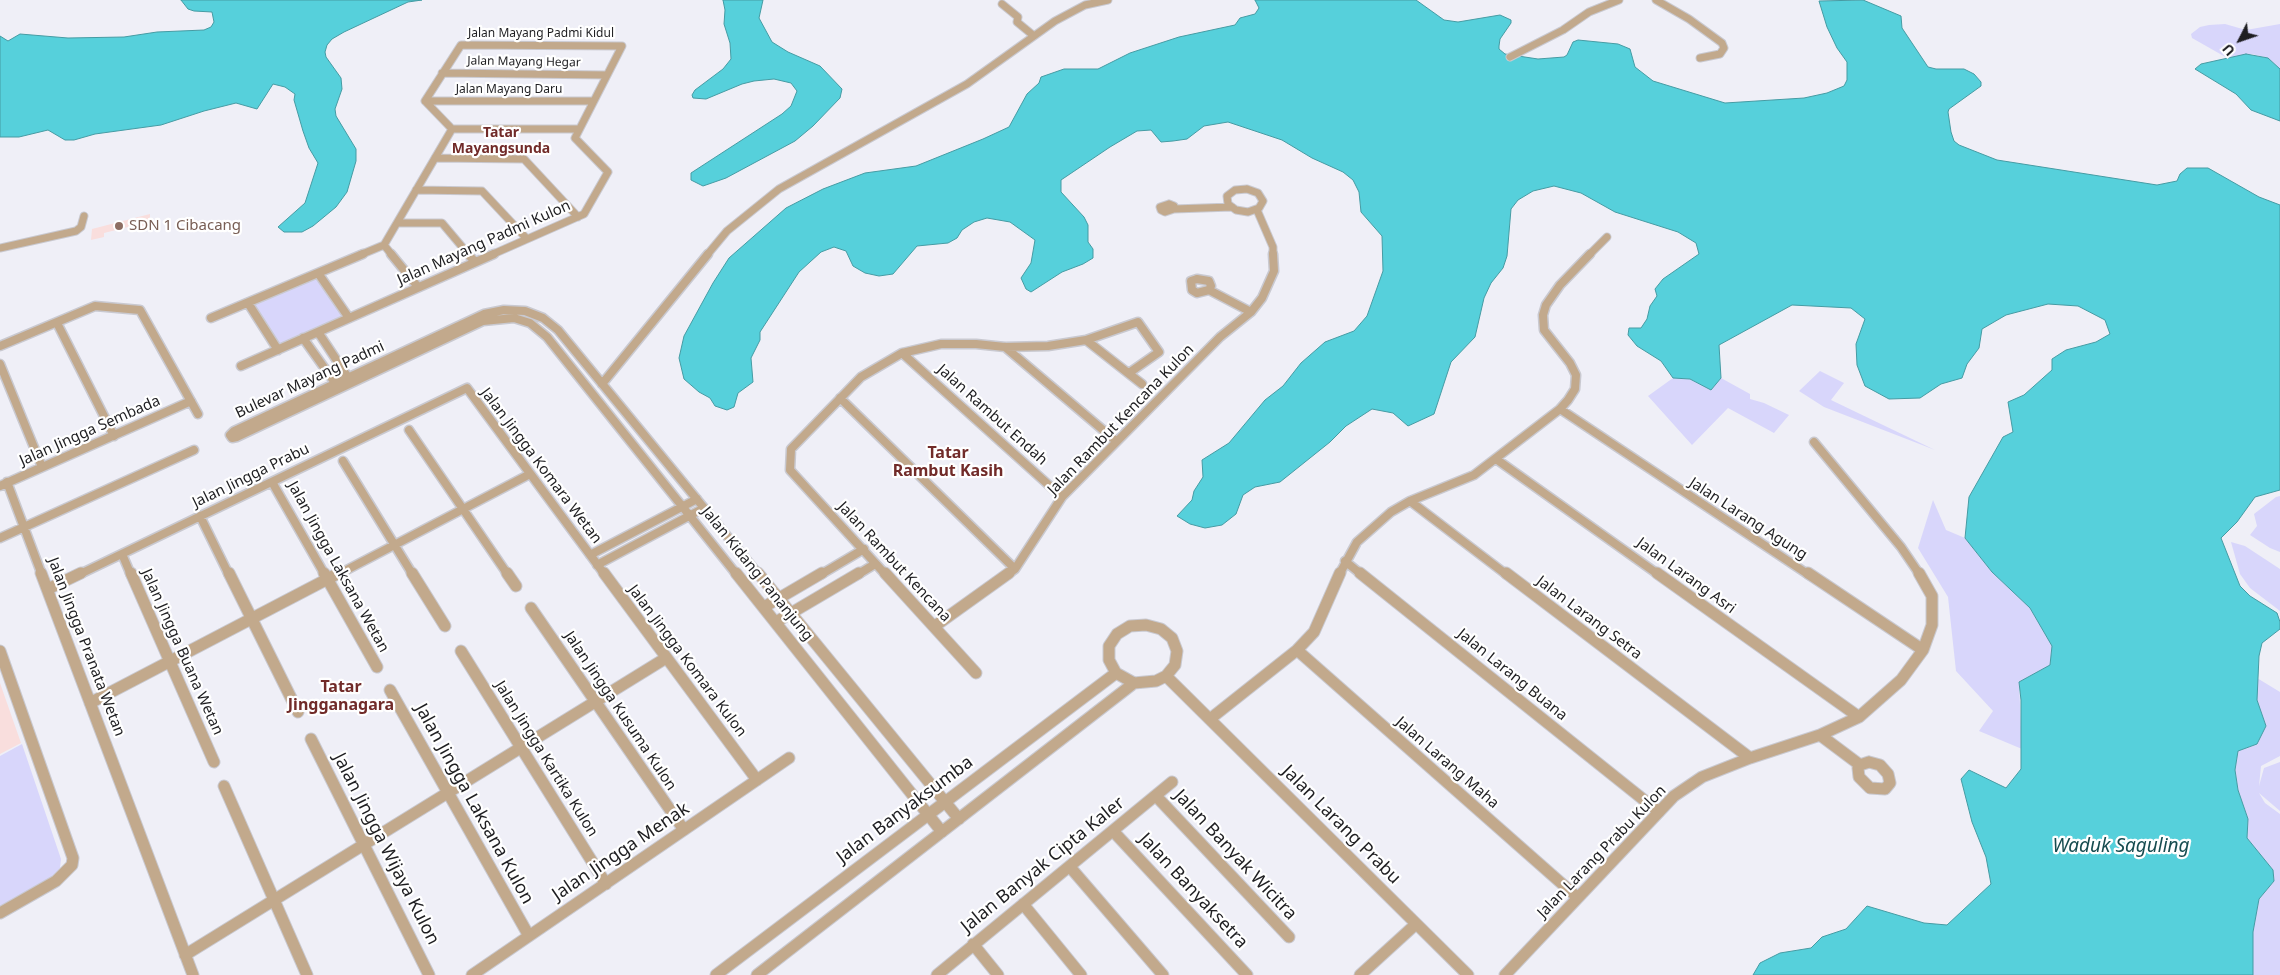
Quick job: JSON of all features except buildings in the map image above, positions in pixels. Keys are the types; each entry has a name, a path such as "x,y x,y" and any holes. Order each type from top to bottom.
{"street":[{"path":"602,384 727,231 779,190 967,84 1034,36 1076,9 1108,0"},
{"path":"1510,57 1563,30 1589,12 1619,0"},
{"path":"1656,0 1689,19 1722,42 1724,48 1720,54 1700,58"},
{"path":"1002,4 1018,17 1016,19 1017,22 1034,36"},
{"name":"Jalan Mayang Padmi Kidul","path":"442,73 461,45 622,46 606,75"},
{"path":"442,73 425,101 452,129 580,129 606,75"},
{"name":"Jalan Mayang Hegar","path":"442,73 606,75"},
{"name":"Jalan Mayang Daru","path":"425,101 592,101"},
{"path":"211,318 384,245 452,129"},
{"name":"Jalan Mayang Padmi Kulon","path":"241,366 584,214 608,172 575,138 580,129"},
{"path":"435,158 524,159 578,217"},
{"path":"1238,180 1241,190"},
{"path":"1248,189 1258,194 1263,201 1257,210 1248,212 1236,210 1232,207 1228,204 1228,196 1235,190 1248,189"},
{"path":"416,190 482,191 527,239"},
{"path":"1174,210 1232,207"},
{"name":"Jalan Rambut Kencana Kulon","path":"935,626 1015,569 1062,497 1222,334 1251,312 1262,298 1274,271 1273,247 1257,210"},
{"path":"2,238 0,249 76,231 81,227 84,216"},
{"path":"397,222 442,223 475,262"},
{"path":"1210,719 1297,650 1314,632 1345,561 1357,542 1370,529 1390,512 1410,501 1474,475 1560,409 1575,389 1576,375 1570,363 1544,330 1542,322 1546,305 1560,285 1607,238"},
{"path":"384,245 418,287"},
{"path":"318,273 349,318"},
{"path":"1210,290 1251,312"},
{"path":"248,303 278,350"},
{"path":"0,346 95,306 140,310 198,414"},
{"name":"Bulevar Mayang Padmi","path":"350,381 484,314 504,310 525,311 543,318 561,333"},
{"name":"Bulevar Mayang Padmi","path":"337,387 237,437 230,437 234,431 483,321 514,318 530,323 549,340"},
{"path":"1015,569 840,398 860,377 902,353 941,344 976,344 1005,347 1048,346 1086,340 1138,322 1159,352 1129,373"},
{"path":"57,323 114,436"},
{"path":"318,332 350,381"},
{"path":"549,340 561,333"},
{"name":"Jalan Kidang Pananjung","path":"561,333 959,819"},
{"path":"303,338 337,387"},
{"name":"Jalan Kidang Pananjung","path":"549,340 691,515 942,832"},
{"path":"1086,340 1142,384"},
{"path":"1005,347 1116,441"},
{"name":"Jalan Rambut Endah","path":"902,353 1062,497"},
{"path":"0,364 42,467"},
{"name":"Jalan Jingga Komara Wetan","path":"467,388 594,560"},
{"name":"Jalan Jingga Prabu","path":"48,590 467,388"},
{"name":"Jalan Rambut Kencana","path":"840,398 791,449 790,470 864,549 875,564 935,626 976,673"},
{"name":"Jalan Jingga Sembada","path":"4,484 191,401"},
{"name":"Jalan Larang Agung","path":"1560,409 1923,650"},
{"path":"409,430 516,586"},
{"name":"Jalan Larang Prabu Kulon","path":"1506,975 1577,897 1674,796 1702,778 1750,758 1820,735 1859,717 1901,680 1923,650 1932,625 1932,596 1902,547 1814,442"},
{"path":"0,538 194,450"},
{"name":"Jalan Larang Asri","path":"1496,459 1859,717"},
{"path":"343,461 446,626"},
{"path":"90,703 530,474"},
{"name":"Jalan Jingga Laksana Wetan","path":"272,482 377,667"},
{"name":"Jalan Jingga Pranata Wetan","path":"4,484 24,527 193,975"},
{"path":"594,560 697,499"},
{"name":"Jalan Larang Setra","path":"1410,501 1750,758"},
{"path":"594,560 704,508"},
{"path":"200,516 298,712"},
{"path":"764,607 864,549"},
{"name":"Jalan Jingga Buana Wetan","path":"122,554 214,762"},
{"name":"Jalan Jingga Komara Kulon","path":"594,560 757,780"},
{"name":"Jalan Larang Buana","path":"1345,561 1659,812"},
{"path":"776,622 875,564"},
{"name":"Jalan Jingga Kusuma Kulon","path":"531,608 684,830"},
{"path":"1146,625 1161,629 1172,638 1177,651 1175,665 1166,676 1156,682 1134,683 1116,673 1109,660 1109,646 1117,634 1130,626 1146,625"},
{"name":"Jalan Larang Maha","path":"1297,650 1577,897"},
{"path":"0,651 73,858 72,865 56,881 0,913"},
{"name":"Jalan Jingga Kartika Kulon","path":"461,651 606,884"},
{"path":"185,955 666,658"},
{"name":"Jalan Banyaksumba","path":"716,975 1116,673"},
{"name":"Jalan Larang Prabu","path":"1166,676 1468,975"},
{"path":"757,975 1134,683"},
{"name":"Jalan Jingga Laksana Kulon","path":"390,690 529,936"},
{"path":"1820,735 1860,765"},
{"name":"Jalan Jingga Wijaya Kulon","path":"311,739 429,975"},
{"name":"Jalan Jingga Menak","path":"472,975 789,758"},
{"name":"Jalan Banyak Cipta Kaler","path":"937,975 1172,782"},
{"path":"224,786 307,975"},
{"name":"Jalan Banyak Wicitra","path":"1156,796 1289,937"},
{"name":"Jalan Banyaksetra","path":"1113,831 1248,975"},
{"path":"1070,867 1163,975"},
{"path":"1023,904 1081,975"},
{"path":"1360,975 1416,924"},
{"path":"973,944 998,975"}],"shaded area":[{"path":"2225,24 2246,30 2280,24 2280,69 2268,58 2252,54 2229,59 2192,38 2191,34 2200,27"},
{"name":"SDN 1 Cibacang","path":"150,214 150,228 141,230 140,224 104,233 104,237 91,240 92,229"},
{"path":"314,276 343,317 281,345 252,303"},
{"path":"1820,371 1844,383 1831,400 1935,450 1824,407 1799,391"},
{"path":"1673,378 1690,379 1711,390 1721,378 1750,394 1750,399 1764,403 1789,415 1774,433 1728,408 1692,445 1648,396"},
{"path":"2280,496 2280,552 2250,535 2257,526 2254,514"},
{"path":"1933,500 1946,530 1965,538 1992,572 2030,608 2052,646 2050,665 2019,682 2022,749 1979,731 1993,711 1956,671 1948,597 1918,548"},
{"path":"2231,542 2245,546 2280,569 2280,611 2250,588 2240,574"},
{"path":"2257,678 2280,692 2280,756 2261,766 2259,786 2264,768 2280,762 2280,811 2259,793 2265,803 2280,814 2280,975 2253,975 2253,932 2259,899 2274,881 2273,870 2247,838 2248,819 2238,790 2235,770 2238,751 2257,744 2266,726 2257,700"},
{"path":"0,683 21,743 0,754"},
{"path":"22,744 61,859 60,868 45,884 0,909 0,756"}],"water":[{"path":"181,0 422,0 408,2 344,32 332,39 327,45 326,57 341,78 342,89 335,109 336,116 356,149 356,161 347,192 336,207 313,226 302,232 284,232 278,227 305,203 318,163 309,148 303,131 294,100 295,94 285,87 273,84 257,109 236,103 161,125 95,134 74,140 65,140 48,130 19,137 0,137 0,36 8,41 20,34 68,38 124,37 157,32 204,30 211,27 214,22 212,12 188,9"},
{"path":"723,0 763,0 759,18 772,42 788,52 820,66 842,89 840,98 813,126 795,141 726,178 703,186 691,180 691,173 782,114 791,106 797,91 791,83 774,79 742,84 706,99 693,98 692,95 695,90 723,69 731,59 730,43 724,24 725,10"},
{"name":"Waduk Saguling","path":"1255,0 1416,0 1444,20 1458,22 1500,15 1511,20 1511,23 1500,39 1499,49 1505,54 1538,59 1564,57 1567,55 1573,42 1578,40 1618,44 1630,49 1635,67 1653,81 1725,103 1804,98 1827,93 1844,86 1847,80 1847,62 1837,48 1827,27 1819,1 1863,0 1901,16 1902,28 1928,67 1936,69 1964,69 1974,74 1981,82 1981,86 1949,109 1951,132 1954,141 1959,145 1997,160 2157,185 2177,181 2180,174 2187,168 2208,168 2259,197 2280,205 2280,490 2255,497 2237,522 2221,538 2240,586 2250,596 2277,613 2280,622 2280,629 2262,643 2259,656 2257,700 2266,726 2257,744 2238,751 2235,770 2238,790 2248,819 2247,838 2273,870 2274,881 2259,899 2253,932 2253,975 1753,975 1760,963 1780,953 1811,948 1822,937 1846,929 1867,906 1924,923 1947,925 1991,884 1986,857 1972,822 1961,779 1969,770 2006,788 2021,769 2021,700 2019,682 2050,665 2052,646 2030,608 1992,572 1965,538 1969,497 2003,437 2013,432 2008,402 2024,395 2052,370 2052,359 2066,350 2096,342 2110,334 2105,320 2078,306 2048,304 2006,315 1982,329 1979,348 1967,364 1962,378 1941,384 1920,398 1889,399 1865,386 1857,365 1856,344 1865,319 1851,308 1792,305 1719,345 1721,378 1711,390 1690,379 1673,378 1661,361 1637,346 1628,335 1629,328 1641,328 1647,319 1650,306 1657,296 1655,289 1663,279 1699,254 1696,243 1678,232 1615,212 1581,193 1554,186 1533,191 1518,200 1511,209 1507,256 1503,268 1491,283 1484,298 1475,337 1451,362 1434,414 1408,426 1393,413 1372,409 1346,426 1330,442 1280,482 1255,487 1243,495 1236,514 1222,525 1205,528 1190,524 1177,516 1192,500 1194,491 1203,477 1202,460 1229,443 1265,400 1283,386 1301,363 1325,342 1354,331 1367,316 1383,271 1382,236 1361,212 1359,192 1353,180 1343,172 1312,158 1282,140 1228,122 1204,126 1187,139 1173,141 1161,142 1151,130 1137,131 1061,180 1061,192 1084,217 1088,225 1088,242 1093,249 1093,258 1062,272 1031,292 1026,289 1021,278 1031,263 1035,240 1010,222 987,218 974,222 962,230 957,238 948,243 917,246 893,274 879,276 865,273 853,266 846,251 834,247 821,252 799,272 760,332 760,340 751,358 753,382 738,393 734,407 727,410 715,406 710,398 699,392 684,379 679,358 684,336 713,283 729,258 786,208 823,189 865,173 916,166 983,139 1009,127 1027,94 1039,83 1041,77 1064,69 1098,69 1130,53 1179,37 1235,25 1240,18 1255,14 1259,8"},
{"path":"2246,54 2268,58 2280,69 2280,121 2251,110 2236,94 2195,69 2201,64"}],"place":[{"name":"SDN 1 Cibacang","path":"119,226"}],"district":[{"name":"Tatar Mayangsunda","path":"501,142"},
{"name":"Tatar Rambut Kasih","path":"948,462"},
{"name":"Tatar Jingganagara","path":"341,696"}]}
